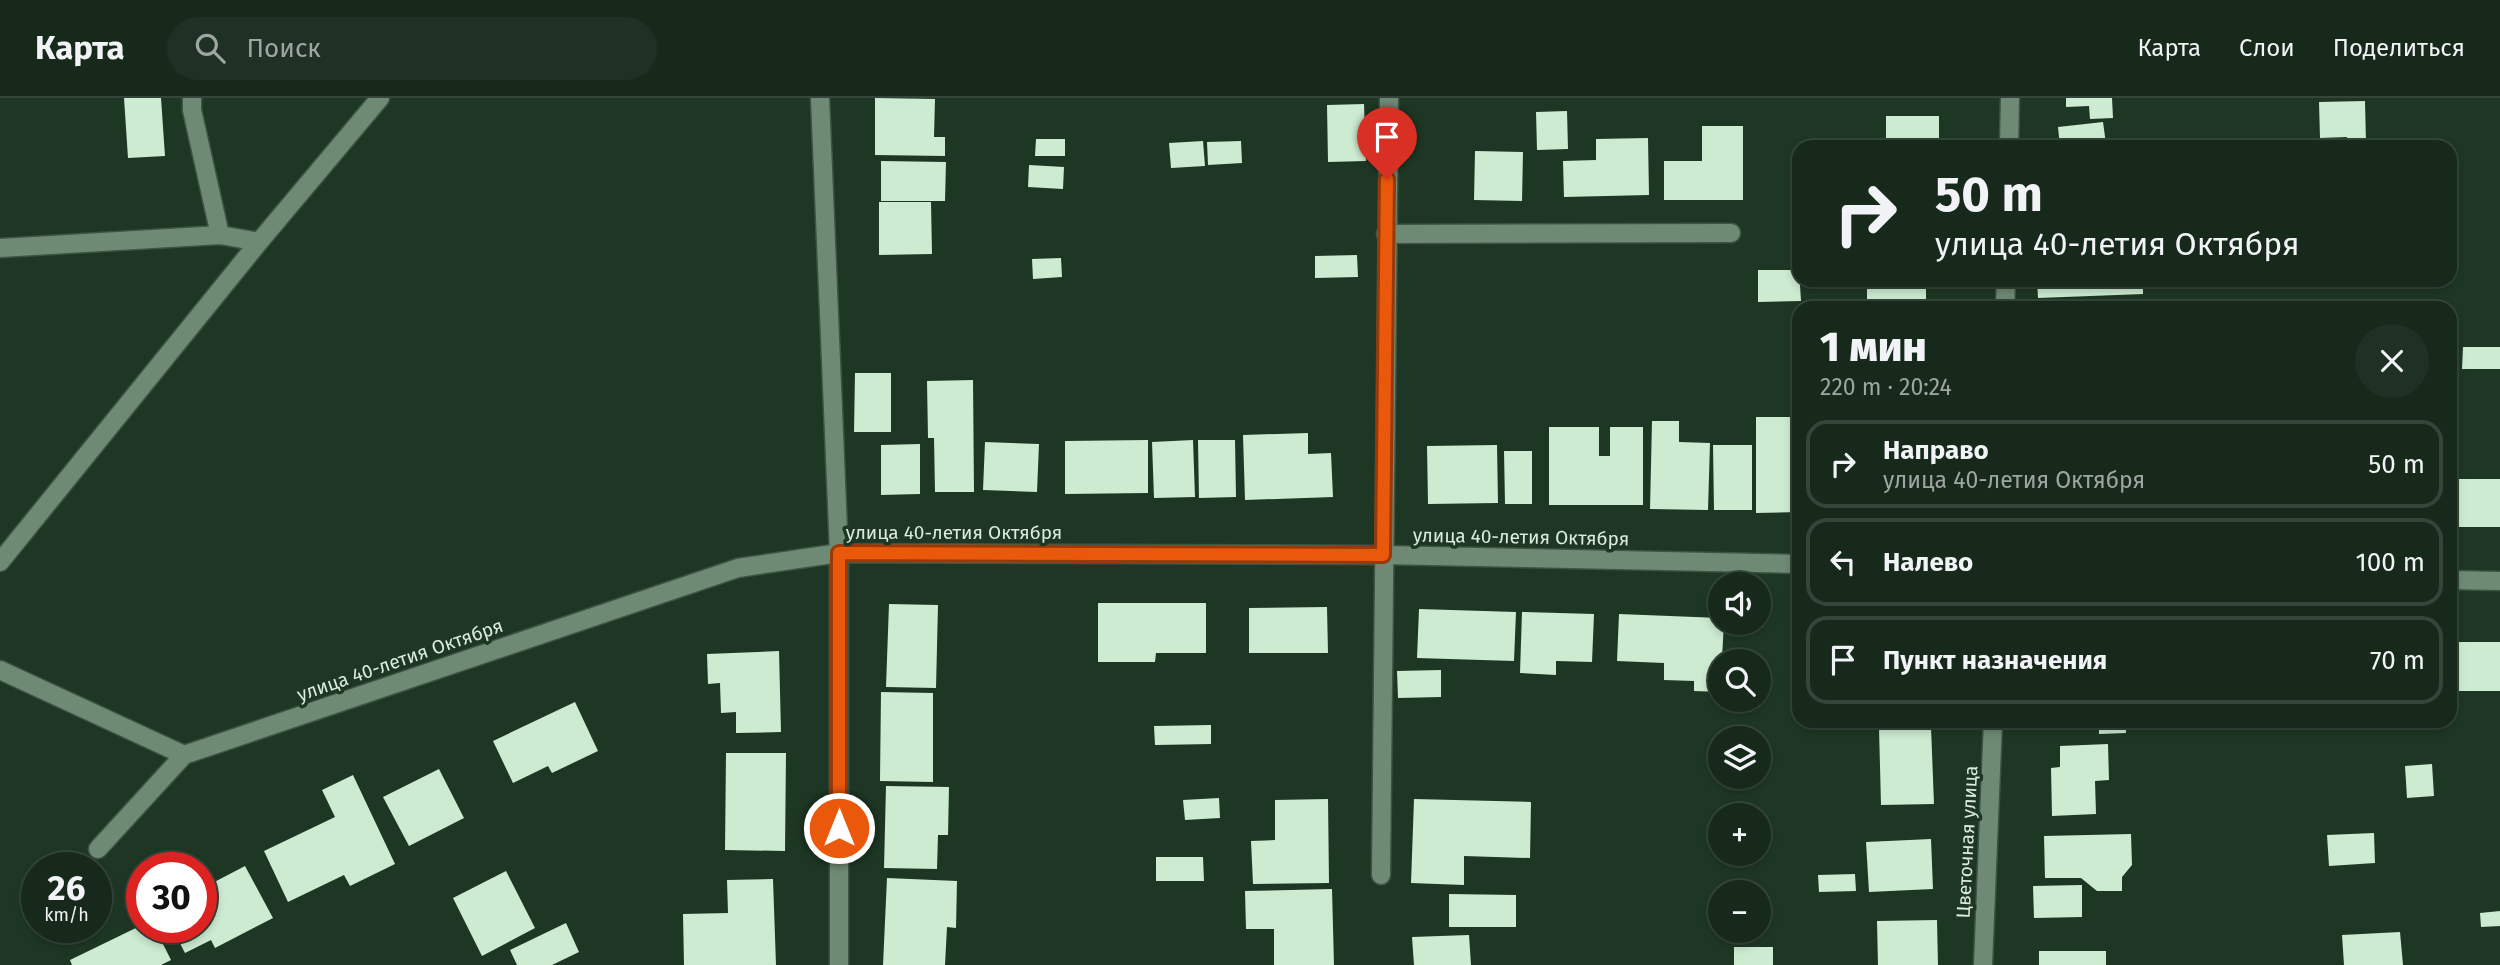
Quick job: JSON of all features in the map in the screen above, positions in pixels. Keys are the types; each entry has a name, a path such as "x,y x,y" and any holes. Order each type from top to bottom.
{"street":[{"path":"192,98 192,110 220,235"},
{"path":"0,562 259,242 380,98"},
{"path":"820,98 839,553 839,965"},
{"path":"1381,875 1389,98"},
{"path":"2009,140 2010,98"},
{"path":"1386,234 1731,233"},
{"path":"0,248 220,235 259,242"},
{"name":"улица 40-летия Октября","path":"98,849 184,755 738,568 839,553 1383,555 1792,564"},
{"path":"2457,580 2500,581"},
{"path":"0,670 184,755"},
{"name":"Цветочная улица","path":"1983,965 1993,728"}],"building":[{"path":"124,98 161,98 165,156 128,158"},
{"path":"875,98 935,99 934,137 945,137 945,156 875,155"},
{"path":"2066,98 2112,98 2113,118 2090,119 2089,106 2066,107"},
{"path":"2365,101 2366,140 2347,140 2347,137 2320,138 2319,102"},
{"path":"1364,104 1366,161 1328,162 1327,105"},
{"path":"1567,111 1568,149 1537,150 1536,112"},
{"path":"1886,116 1939,116 1939,140 1886,140"},
{"path":"2103,122 2105,140 2059,140 2058,127"},
{"path":"1702,126 1743,126 1743,200 1664,200 1664,161 1702,161"},
{"path":"1648,138 1649,195 1564,197 1563,161 1596,160 1596,139"},
{"path":"1036,139 1065,139 1065,156 1035,156"},
{"path":"1203,141 1205,166 1171,168 1169,143"},
{"path":"1241,141 1242,163 1208,165 1207,142"},
{"path":"1475,151 1523,152 1522,201 1474,200"},
{"path":"881,161 946,162 945,201 881,201"},
{"path":"1029,165 1064,167 1063,189 1028,187"},
{"path":"879,202 931,202 932,254 879,255"},
{"path":"1357,255 1358,277 1315,278 1315,256"},
{"path":"1061,258 1062,277 1033,279 1032,259"},
{"path":"1758,270 1792,270 1792,287 1800,287 1801,301 1758,302"},
{"path":"1867,287 1926,287 1926,301 1867,301"},
{"path":"2037,287 2143,287 2143,294 2038,298"},
{"path":"2463,347 2500,347 2500,369 2462,369"},
{"path":"855,373 891,373 891,432 854,432"},
{"path":"973,380 974,492 935,492 934,438 928,438 927,381"},
{"path":"1756,417 1792,417 1792,512 1756,513"},
{"path":"1652,421 1679,421 1679,442 1710,443 1708,510 1650,509"},
{"path":"1549,427 1599,427 1599,456 1610,456 1610,427 1643,427 1643,505 1549,505"},
{"path":"1308,433 1308,454 1331,453 1333,497 1245,500 1243,435"},
{"path":"1148,440 1148,493 1065,494 1065,441"},
{"path":"1193,440 1195,497 1154,498 1152,442"},
{"path":"1198,440 1235,440 1236,497 1199,498"},
{"path":"985,442 1039,444 1037,492 983,490"},
{"path":"920,444 920,494 881,495 881,445"},
{"path":"1497,445 1498,503 1428,504 1427,446"},
{"path":"1713,445 1752,445 1752,510 1714,510"},
{"path":"1504,451 1532,451 1532,504 1505,504"},
{"path":"2457,479 2500,479 2500,527 2457,527"},
{"path":"1098,603 1206,603 1206,653 1156,653 1155,662 1098,662"},
{"path":"889,604 938,605 936,688 886,687"},
{"path":"1327,607 1328,653 1249,653 1249,608"},
{"path":"1419,609 1516,612 1514,661 1417,658"},
{"path":"1522,612 1594,614 1592,662 1556,661 1556,675 1520,673"},
{"path":"1619,614 1708,618 1708,635 1723,635 1722,649 1708,649 1708,692 1694,691 1694,681 1664,680 1664,663 1617,661"},
{"path":"2457,642 2500,642 2500,691 2457,691"},
{"path":"779,651 781,732 736,733 736,712 721,713 720,683 708,684 707,654"},
{"path":"1441,670 1441,697 1398,698 1397,671"},
{"path":"881,692 933,693 933,782 880,781"},
{"path":"575,702 598,751 552,773 548,766 513,783 493,741"},
{"path":"1211,725 1211,744 1155,745 1154,726"},
{"path":"1879,728 1931,728 1934,804 1881,805"},
{"path":"2099,728 2126,728 2126,733 2099,734"},
{"path":"2108,744 2109,780 2095,781 2096,814 2052,816 2051,768 2060,767 2060,746"},
{"path":"726,753 786,753 785,851 725,850"},
{"path":"2432,764 2434,796 2407,798 2405,766"},
{"path":"439,769 464,818 409,846 383,797"},
{"path":"353,775 395,864 350,886 344,875 288,902 264,851 335,817 322,790"},
{"path":"886,786 949,787 948,835 938,835 937,869 884,868"},
{"path":"1219,798 1220,818 1185,820 1183,800"},
{"path":"1328,799 1329,883 1253,884 1251,841 1275,840 1275,800"},
{"path":"1414,799 1531,802 1530,858 1464,856 1464,885 1411,883"},
{"path":"2374,833 2375,863 2329,866 2327,835"},
{"path":"2131,834 2132,865 2122,877 2122,891 2097,891 2081,878 2045,878 2044,836"},
{"path":"1931,839 1933,889 1869,892 1866,842"},
{"path":"1156,857 1203,857 1204,881 1156,881"},
{"path":"245,866 273,918 215,948 212,943 217,943 217,881"},
{"path":"506,871 535,928 482,956 453,898"},
{"path":"1855,874 1856,891 1819,892 1818,875"},
{"path":"887,878 957,881 956,928 947,927 945,965 883,965"},
{"path":"773,879 776,965 684,965 683,914 728,913 727,880"},
{"path":"2082,885 2082,917 2034,918 2033,886"},
{"path":"1332,889 1334,965 1274,965 1274,929 1246,929 1245,891"},
{"path":"1449,894 1516,895 1516,927 1449,927"},
{"path":"2500,911 2500,926 2481,927 2480,913"},
{"path":"1937,920 1938,965 1878,965 1877,921"},
{"path":"566,923 579,952 552,965 517,965 510,950"},
{"path":"2400,932 2403,965 2344,965 2342,935"},
{"path":"126,933 126,943 162,943 171,960 161,965 72,965 70,960 105,943 112,943 112,940"},
{"path":"1469,935 1471,965 1414,965 1412,937"},
{"path":"180,943 205,943 185,953"},
{"path":"1734,947 1773,947 1773,965 1734,965"},
{"path":"2039,951 2106,951 2106,965 2039,965"}],"route":[{"path":"839,828 839,553 1383,555 1387,179"}]}
